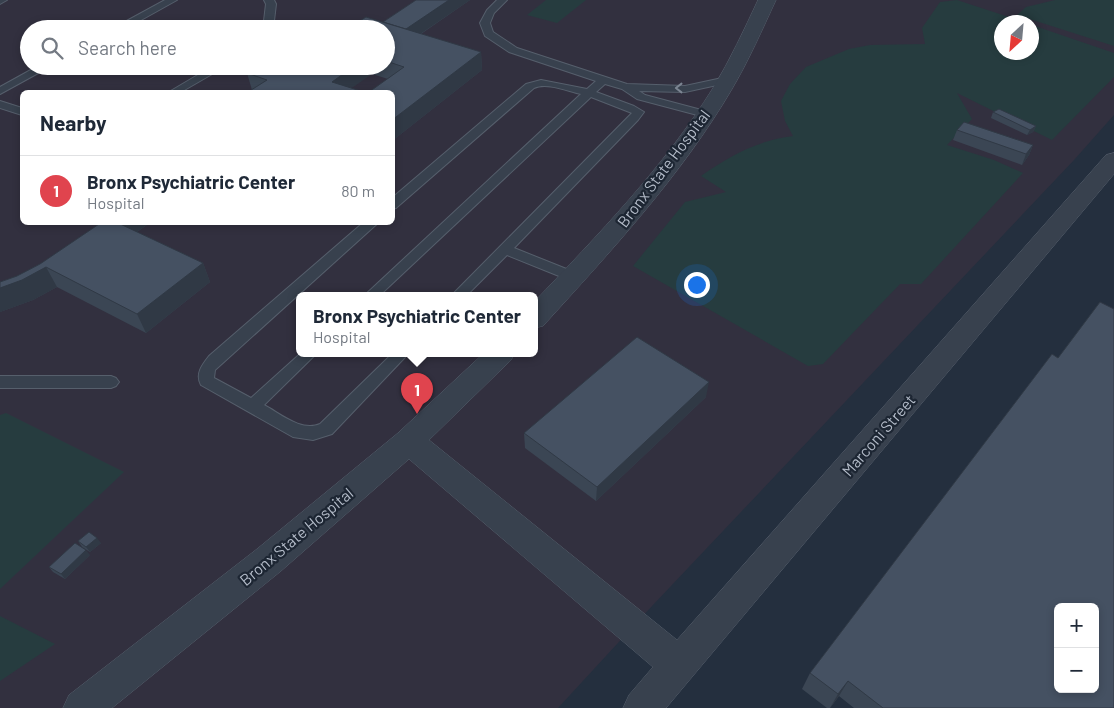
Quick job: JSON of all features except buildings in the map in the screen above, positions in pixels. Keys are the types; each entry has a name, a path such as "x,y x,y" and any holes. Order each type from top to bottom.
{"street":[{"name":"Bronx State Hospital","path":"538,315 574,277 660,177 727,80 760,18 767,0"},
{"name":"Marconi Street","path":"642,708 1114,160"},
{"name":"Bronx State Hospital","path":"82,708 269,560 409,441 497,357"},
{"path":"409,441 679,665"}],"lane":[{"path":"134,20 172,0"},
{"path":"269,0 272,4 269,20"},
{"path":"502,0 490,12 485,23 489,34 514,50 626,87 685,89 727,80"},
{"path":"0,90 29,75"},
{"path":"178,90 205,75"},
{"path":"375,292 604,80"},
{"path":"395,202 530,86 539,82 589,94 630,107 638,112 462,292"},
{"path":"626,87 641,97 705,114"},
{"path":"0,104 20,111"},
{"path":"370,225 214,360 207,370 206,382 299,432 313,434 326,429 398,357"},
{"path":"505,249 574,277"},
{"path":"252,407 306,357"},
{"path":"0,382 111,382"}],"shaded area":[{"path":"0,0 1114,0 1114,115 1074,160 558,708 0,708"}],"green space":[{"path":"546,0 586,0 557,23 527,15"},
{"path":"957,0 1003,15 994,15 994,60 1039,60 1039,27 1114,53 1114,77 1052,140 957,93 972,119 947,145 994,160 1023,173 921,284 900,284 823,364 808,366 633,266 685,202 726,192 701,176 722,162 756,145 793,136 785,121 781,101 790,84 806,67 849,49 870,45 925,44 922,28 940,2"},
{"path":"1055,0 1114,0 1114,46 1039,22 1039,15 1017,15 1026,7"},
{"path":"6,413 124,472 0,589 0,415"},
{"path":"0,616 55,644 0,681"}],"place":[{"name":"Bronx Psychiatric Center","path":"417,414"}]}
